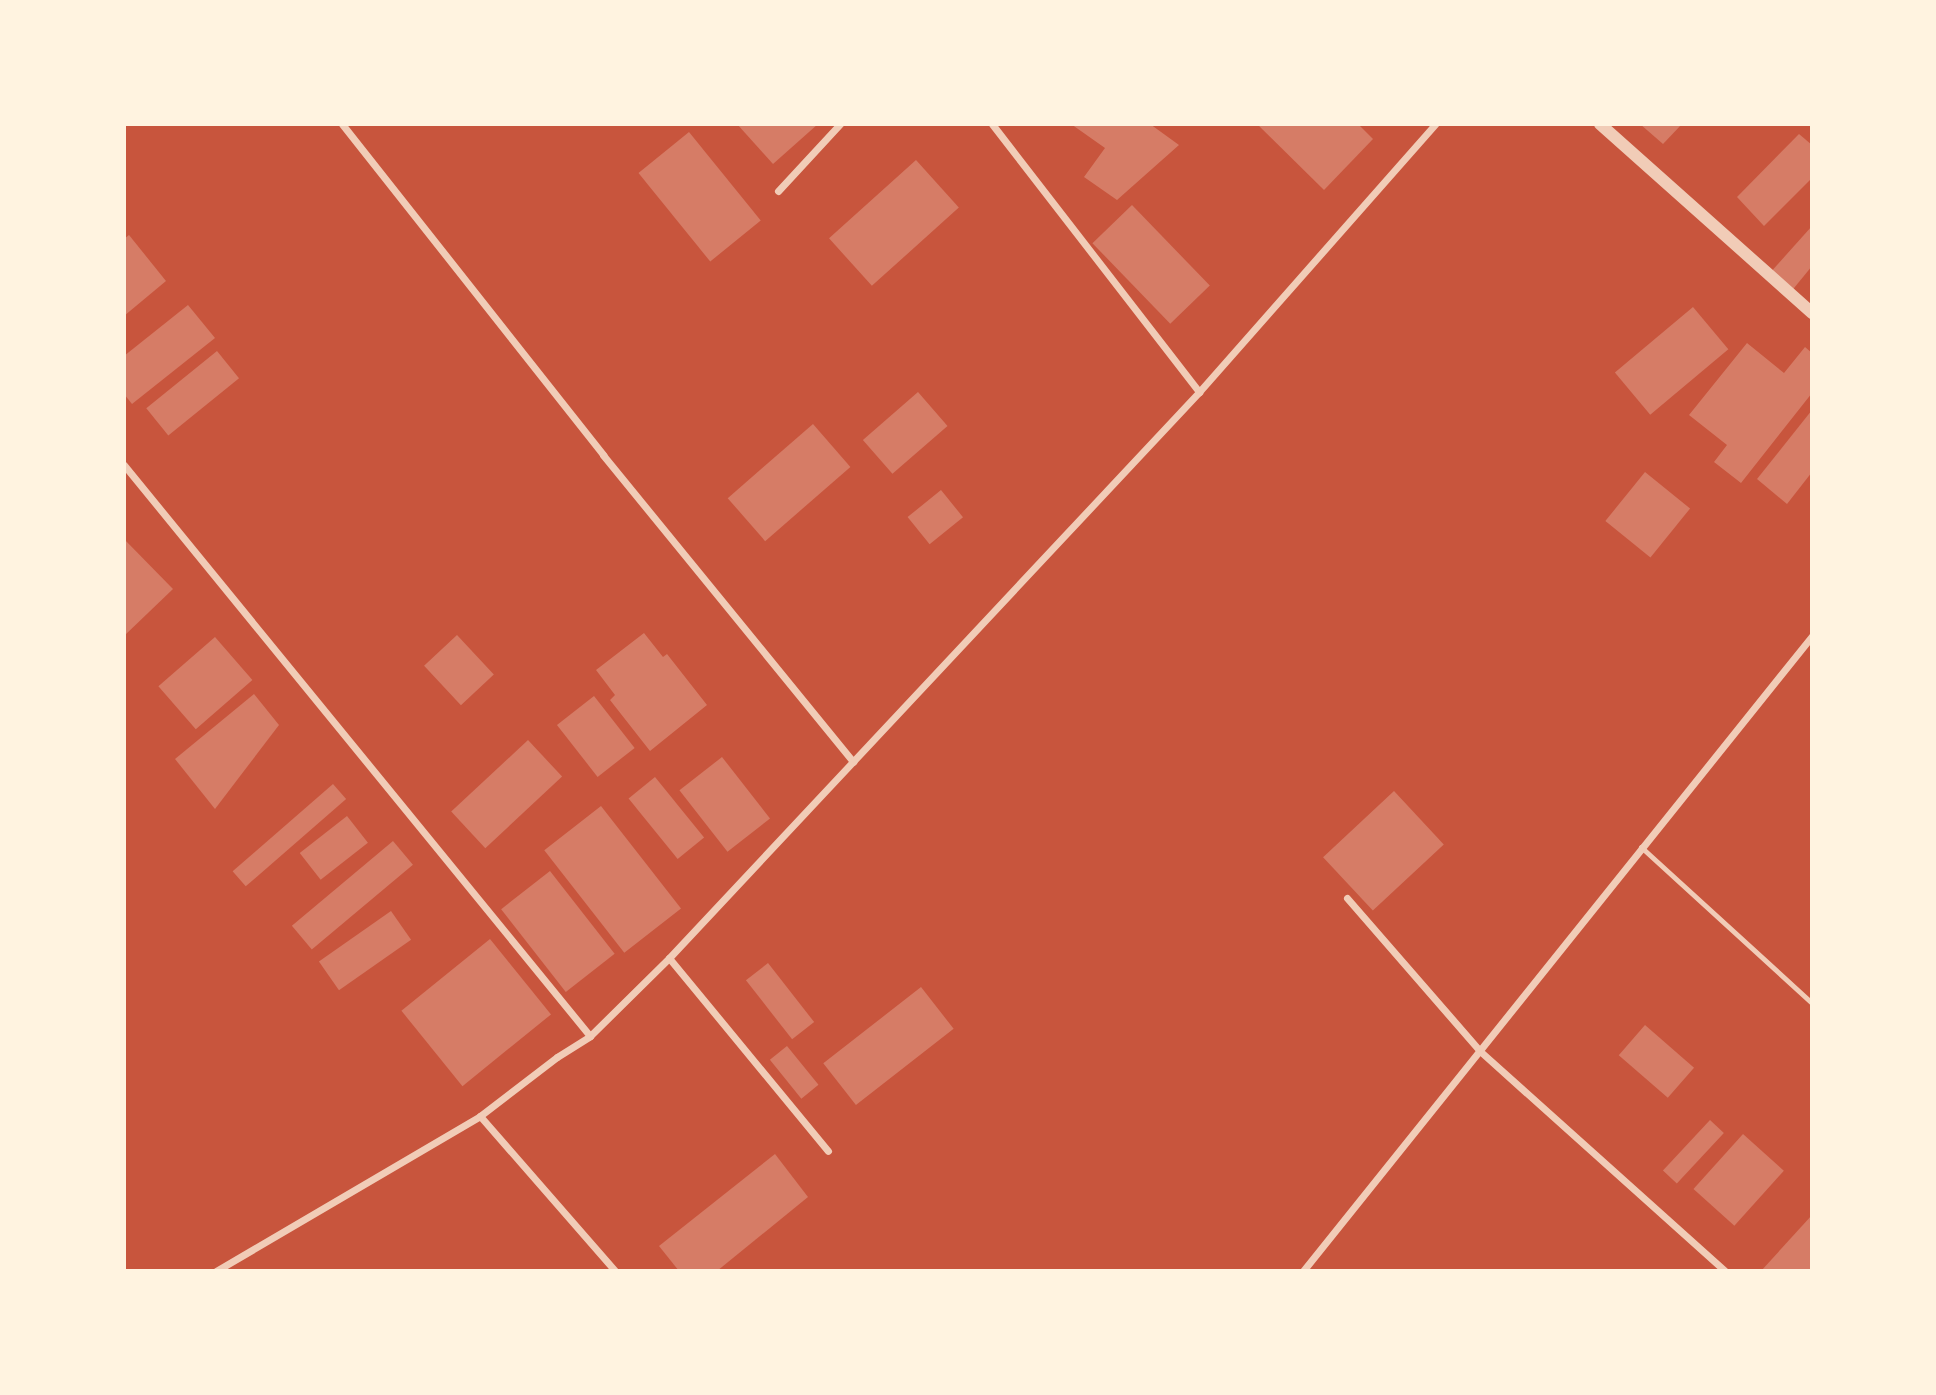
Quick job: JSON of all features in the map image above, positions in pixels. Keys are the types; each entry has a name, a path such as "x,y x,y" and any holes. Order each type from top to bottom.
{"street":[{"path":"342,124 603,455 853,762"},
{"path":"778,191 839,124"},
{"path":"992,124 1199,392"},
{"path":"216,1271 480,1116 556,1056 590,1036 669,958 1199,392 1435,124"},
{"path":"1600,124 1812,313"},
{"path":"124,465 590,1036"},
{"path":"1303,1271 1812,636"},
{"path":"1347,898 1481,1052 1725,1271"},
{"path":"669,958 828,1151"},
{"path":"480,1116 615,1271"}],"lane":[{"path":"1641,847 1812,1003"}],"building":[{"path":"737,124 818,124 773,164"},
{"path":"1071,124 1150,124 1179,145 1117,200 1084,177 1105,148"},
{"path":"1257,124 1358,124 1373,139 1324,190"},
{"path":"1640,124 1682,124 1663,144"},
{"path":"689,132 761,221 710,262 638,173"},
{"path":"1799,134 1812,145 1812,178 1764,226 1737,197"},
{"path":"916,160 959,208 872,286 829,238"},
{"path":"1132,205 1210,286 1170,324 1092,243"},
{"path":"1812,226 1812,266 1790,293 1769,274"},
{"path":"129,235 166,281 124,316 124,239"},
{"path":"188,305 215,338 132,404 124,394 124,356"},
{"path":"1693,307 1728,349 1650,415 1615,373"},
{"path":"1747,343 1784,373 1805,347 1812,353 1812,393 1741,483 1714,462 1727,445 1689,415"},
{"path":"217,351 239,378 168,435 146,408"},
{"path":"918,392 948,426 892,474 863,440"},
{"path":"1812,410 1812,472 1787,504 1757,479"},
{"path":"813,424 850,467 765,541 728,498"},
{"path":"1645,472 1690,509 1650,557 1605,521"},
{"path":"941,490 963,517 930,544 908,517"},
{"path":"124,539 173,589 124,636"},
{"path":"644,633 663,657 667,654 707,705 650,751 610,700 615,695 596,670"},
{"path":"457,635 494,674 461,705 424,666"},
{"path":"215,637 252,680 196,729 158,686"},
{"path":"254,694 279,725 215,809 175,759"},
{"path":"594,696 635,748 598,777 557,725"},
{"path":"528,740 562,777 485,848 451,812"},
{"path":"722,757 770,818 727,852 679,790"},
{"path":"655,777 704,838 678,859 629,798"},
{"path":"333,784 346,799 246,886 233,871"},
{"path":"1394,791 1444,844 1373,911 1323,857"},
{"path":"601,806 681,908 624,953 544,850"},
{"path":"347,816 368,843 321,880 300,853"},
{"path":"393,841 413,865 312,950 292,926"},
{"path":"550,871 615,954 566,992 501,909"},
{"path":"391,911 411,940 339,990 319,961"},
{"path":"490,939 551,1014 462,1086 401,1011"},
{"path":"768,963 814,1022 792,1039 746,980"},
{"path":"921,987 954,1029 856,1105 823,1063"},
{"path":"1645,1025 1694,1068 1668,1098 1619,1055"},
{"path":"787,1046 818,1085 801,1099 770,1060"},
{"path":"1710,1120 1724,1133 1677,1183 1663,1170"},
{"path":"1743,1134 1784,1171 1734,1226 1693,1189"},
{"path":"775,1154 808,1197 717,1271 679,1271 659,1246"},
{"path":"1812,1215 1812,1271 1761,1271"}]}
